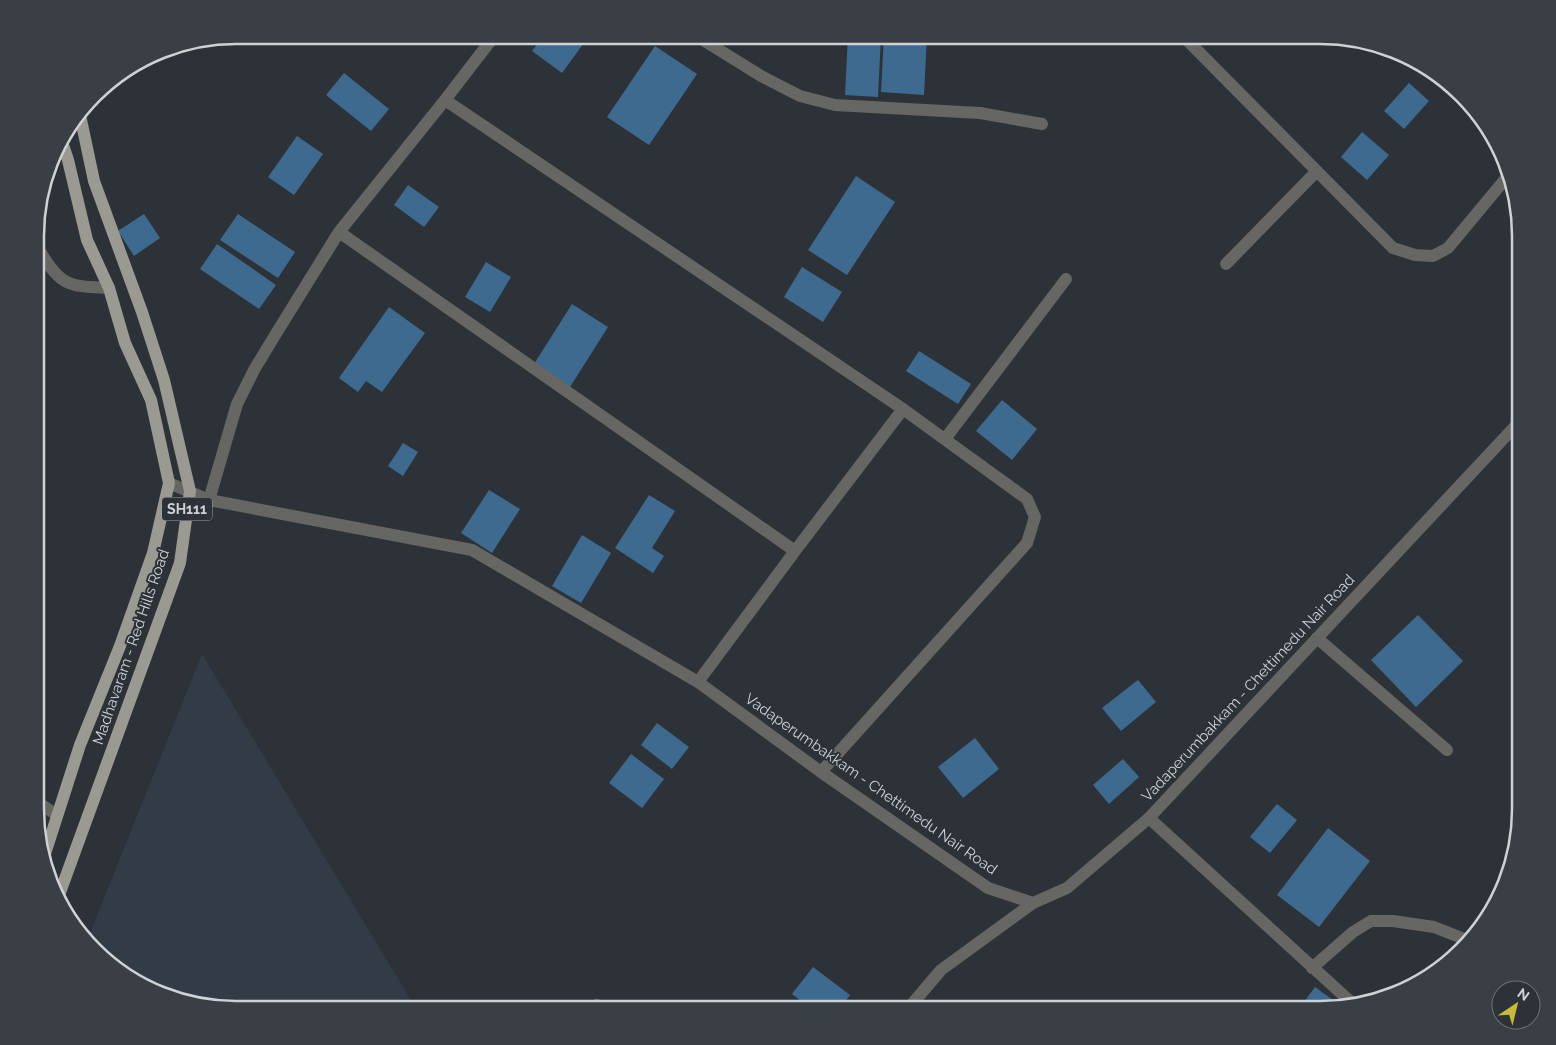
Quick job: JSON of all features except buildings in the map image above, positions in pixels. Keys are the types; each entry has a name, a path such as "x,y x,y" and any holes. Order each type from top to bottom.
{"main road":[{"name":"Madhavaram - Red Hills Road","path":"61,890 180,563 190,491 164,380 142,312 94,180 81,122"},
{"name":"Madhavaram - Red Hills Road","path":"47,847 80,745 120,646 154,553 169,483 151,400 124,343 108,288 86,240 64,149"}],"street":[{"path":"209,500 237,404 254,370 339,232 446,100 488,44"},
{"path":"709,44 761,76 800,96 835,104 980,113 1042,124"},
{"path":"1191,44 1393,248 1414,255 1433,256 1448,248 1504,180"},
{"path":"446,100 903,409 1027,499 1035,517 1027,543 821,772"},
{"path":"1226,264 1317,171"},
{"path":"339,232 795,551"},
{"path":"44,256 64,281 77,285 108,288"},
{"path":"944,439 1066,278"},
{"path":"698,682 903,409"},
{"name":"Vadaperumbakkam - Chettimedu Nair Road","path":"169,483 209,500 472,550 698,682 821,772 988,888 1032,903 1067,888 1149,818 1512,430"},
{"path":"1317,638 1447,750"},
{"path":"44,807 57,815"},
{"path":"1149,818 1348,1000"},
{"path":"915,1001 941,970 1032,903"},
{"path":"1312,968 1353,932 1371,921 1393,921 1434,928 1463,938"}],"shaded area":[{"path":"202,654 412,1001 223,1001 198,998 162,987 139,976 109,954 90,934"}]}
